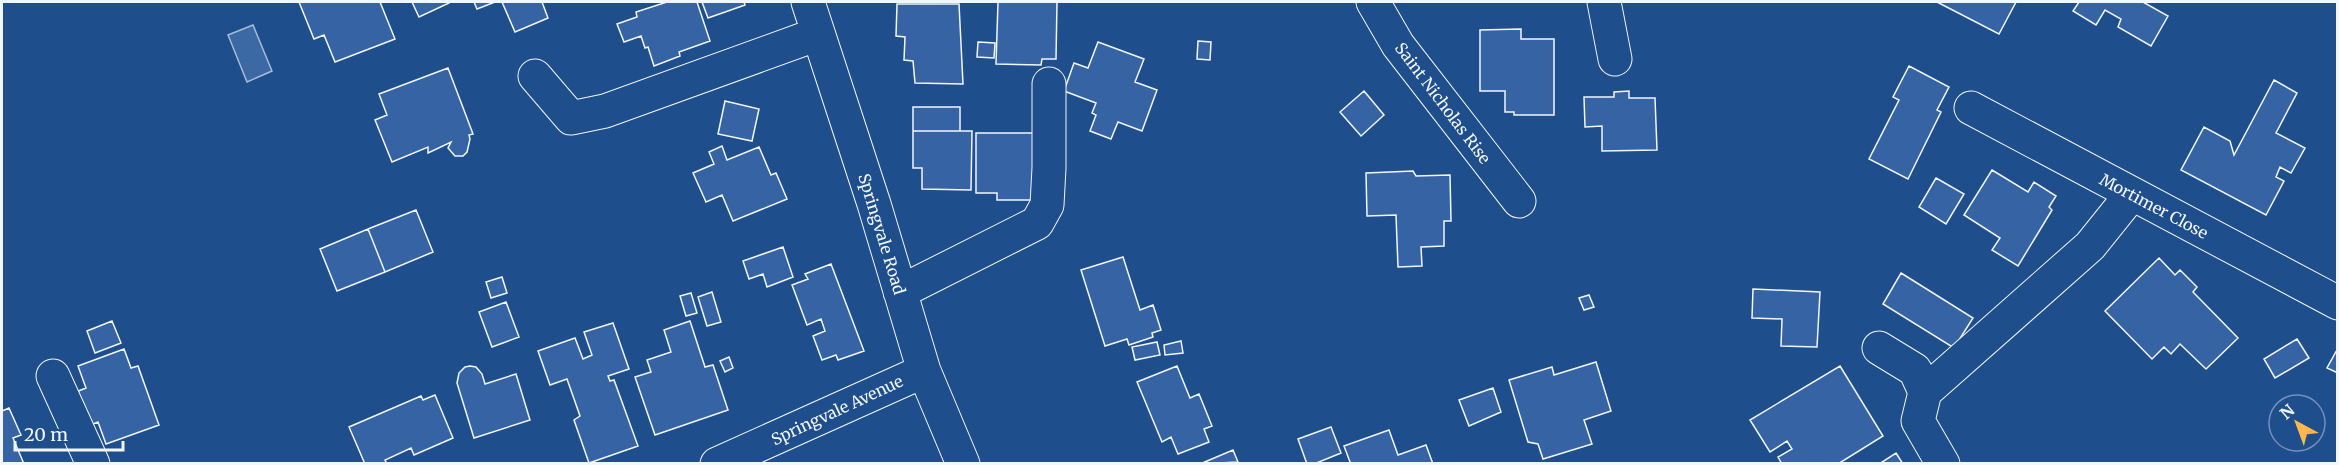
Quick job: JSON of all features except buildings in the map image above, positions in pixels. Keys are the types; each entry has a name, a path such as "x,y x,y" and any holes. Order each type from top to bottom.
{"street":[{"name":"Springvale Road","path":"808,2 924,371 963,464"},
{"name":"Saint Nicholas Rise","path":"1373,2 1398,45 1519,201"},
{"path":"1604,2 1615,59"},
{"path":"535,76 571,118 605,111 818,34"},
{"path":"900,292 1037,223 1047,205 1049,84"},
{"name":"Mortimer Close","path":"1971,108 2337,303"},
{"path":"1943,464 1918,421 1925,392 2090,246 2131,195"},
{"path":"1880,348 1915,370 1925,392"},
{"name":"Springvale Avenue","path":"717,464 924,371"},
{"path":"53,376 93,464"}],"water":[{"path":"253,25 272,71 247,82 228,35"}]}
